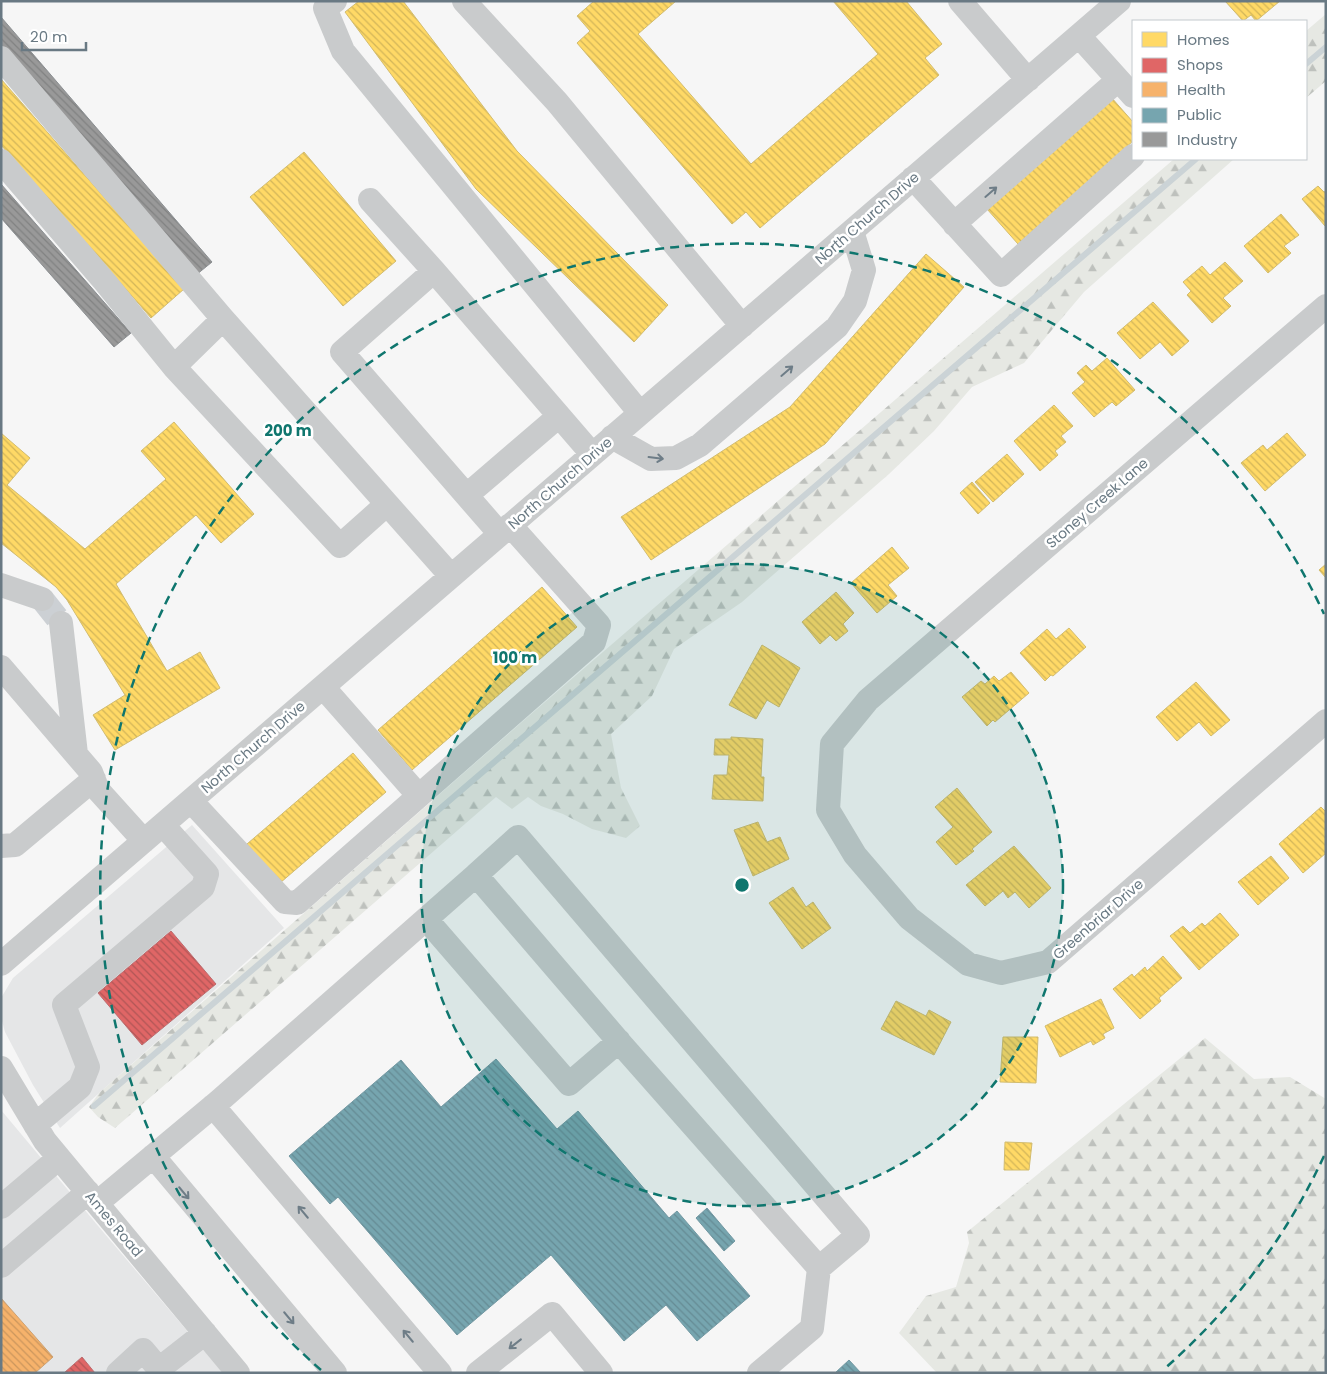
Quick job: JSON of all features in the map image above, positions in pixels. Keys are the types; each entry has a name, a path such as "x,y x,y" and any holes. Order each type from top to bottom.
{"street":[{"path":"335,1 325,8 343,51 640,413"},
{"path":"464,1 557,102 742,326"},
{"path":"960,1 1028,80"},
{"name":"North Church Drive","path":"1,964 1119,1"},
{"path":"954,224 1126,88 1079,36"},
{"path":"1,58 223,319 451,576"},
{"path":"914,178 1001,275 1132,157"},
{"path":"1,161 105,282 174,367 340,546 387,504"},
{"path":"370,200 434,270 592,454"},
{"path":"612,437 651,459 676,458 700,445 837,328 855,302 864,270 852,231"},
{"path":"191,801 285,902 297,903 594,642 599,625 505,530 467,495 342,352 434,270"},
{"name":"Stoney Creek Lane","path":"868,700 1326,306"},
{"path":"174,367 223,319"},
{"path":"467,495 559,416"},
{"path":"1,585 42,599"},
{"path":"61,623 76,754"},
{"path":"1,667 91,772 98,790 144,841"},
{"path":"323,687 419,796"},
{"name":"Greenbriar Drive","path":"868,700 832,744 828,810 855,855 909,918 968,964 1001,974 1048,962 1326,721"},
{"path":"1,846 15,845 94,779"},
{"path":"35,1125 80,1087 88,1067 64,1005 203,887 207,874 163,825"},
{"path":"1,1266 92,1198 153,1156 213,1106 518,837 858,1235 819,1268 812,1328 759,1373"},
{"path":"476,875 619,1042 819,1268"},
{"path":"426,919 569,1084 619,1042"},
{"name":"Ames Road","path":"4,1079 45,1141 238,1373"},
{"path":"213,1106 440,1373"},
{"path":"153,1156 335,1373"},
{"path":"1,1207 59,1158"},
{"path":"478,1373 552,1314 592,1370"},
{"path":"118,1373 143,1350 160,1370 205,1333"}],"shaded area":[{"path":"192,825 284,928 60,1128 33,1085 5,1032 1,1017 1,998 13,978"},
{"path":"1,1110 104,1233 223,1373 1,1373"}],"green space":[{"path":"1326,14 1326,81 1307,97 1307,30"},
{"path":"1173,160 1233,160 1084,292 1024,363 972,387 934,431 889,474 742,602 674,649 652,696 611,734 621,788 640,826 626,838 592,829 563,814 541,806 528,797 512,809 496,797 115,1128 98,1117 89,1107 99,1093 523,721"},
{"path":"1205,1038 1254,1079 1290,1077 1326,1099 1326,1373 937,1373 899,1333 926,1296 956,1287 969,1243 967,1232"}],"building: Homes":[{"path":"359,1 403,1 517,151 668,305 634,342 476,189 345,12"},
{"path":"594,1 676,1 638,34 751,164 878,54 833,1 906,1 942,44 925,58 939,75 760,228 746,212 732,224 577,43 590,31 577,16"},
{"path":"1225,1 1280,1 1257,20 1251,15 1242,20"},
{"path":"1,79 184,289 151,318 1,145"},
{"path":"1111,97 1132,121 1132,142 1018,244 987,209"},
{"path":"304,152 396,261 343,306 250,197"},
{"path":"1318,186 1324,192 1326,191 1325,226 1302,199"},
{"path":"1281,214 1299,235 1284,246 1291,253 1268,273 1244,246"},
{"path":"926,254 964,287 825,444 651,560 621,517 790,407"},
{"path":"1225,262 1243,281 1223,298 1231,306 1212,323 1187,295 1191,291 1183,282 1202,266 1210,275"},
{"path":"1153,302 1189,341 1172,356 1160,342 1140,359 1117,333"},
{"path":"1107,358 1135,390 1116,406 1112,402 1094,417 1072,393 1085,382 1077,373 1086,365 1092,371"},
{"path":"1054,405 1073,426 1061,436 1066,442 1055,451 1058,455 1040,471 1014,441"},
{"path":"174,422 254,514 221,543 196,515 116,584 167,671 200,652 220,688 115,750 93,715 125,695 67,600 56,587 1,543 1,433 30,458 7,485 85,549 166,479 141,451"},
{"path":"1287,433 1306,455 1265,491 1241,463 1263,445 1267,450"},
{"path":"1007,454 1024,474 993,502 975,482"},
{"path":"972,482 990,503 978,514 960,493"},
{"path":"892,547 909,568 888,585 897,596 877,613 851,583"},
{"path":"1326,564 1326,578 1319,570"},
{"path":"542,587 577,627 412,770 378,730"},
{"path":"836,592 854,613 843,624 848,631 836,641 830,635 820,644 802,622"},
{"path":"1069,628 1086,647 1045,681 1020,653 1047,629 1056,639"},
{"path":"762,645 800,668 779,707 767,700 756,719 729,705"},
{"path":"1011,672 1029,693 995,722 993,720 987,726 962,697 981,681 985,684 994,676 999,681"},
{"path":"1196,682 1230,720 1211,736 1199,722 1177,741 1156,717"},
{"path":"731,737 763,739 761,777 764,777 763,801 712,799 714,775 727,775 729,755 714,755 715,739 731,739"},
{"path":"353,753 386,792 280,883 247,844"},
{"path":"957,788 992,832 972,849 974,851 956,865 936,842 953,827 935,807"},
{"path":"1321,807 1326,812 1326,853 1303,873 1279,844"},
{"path":"758,822 767,842 780,837 789,859 753,876 734,830"},
{"path":"1014,846 1051,888 1029,908 1015,892 1008,898 1003,891 985,906 966,885"},
{"path":"1271,856 1289,878 1258,905 1238,882"},
{"path":"793,887 806,907 813,902 831,928 802,949 769,903"},
{"path":"1220,913 1239,935 1199,970 1170,936 1183,926 1190,933 1202,923 1205,926"},
{"path":"1163,956 1182,978 1159,998 1161,1001 1140,1019 1113,989 1132,974 1134,977 1145,967 1147,971"},
{"path":"1101,999 1114,1028 1103,1034 1105,1038 1093,1045 1091,1041 1060,1057 1045,1026"},
{"path":"896,1001 926,1016 929,1010 951,1022 934,1055 881,1029"},
{"path":"1003,1037 1038,1037 1036,1083 1000,1082"},
{"path":"1005,1142 1032,1143 1029,1170 1004,1170"}],"building: Shops":[{"path":"171,931 216,984 142,1045 98,993"},
{"path":"82,1357 95,1373 64,1373"}],"building: Health":[{"path":"1,1298 53,1357 35,1373 1,1373"}],"building: Public":[{"path":"496,1059 557,1129 578,1111 669,1218 677,1211 750,1296 697,1341 666,1305 624,1341 551,1255 457,1335 338,1197 330,1204 289,1156 401,1060 441,1107"},
{"path":"707,1208 735,1241 724,1251 696,1218"},
{"path":"849,1360 861,1373 835,1373"}],"building: Industry":[{"path":"1,17 212,262 196,275 1,49"},
{"path":"1,184 131,333 114,347 1,218"}],"waterway":[{"path":"1307,63 1326,47"},
{"path":"94,1106 1195,160"}],"tunnel":[{"path":"42,599 61,623"}]}
